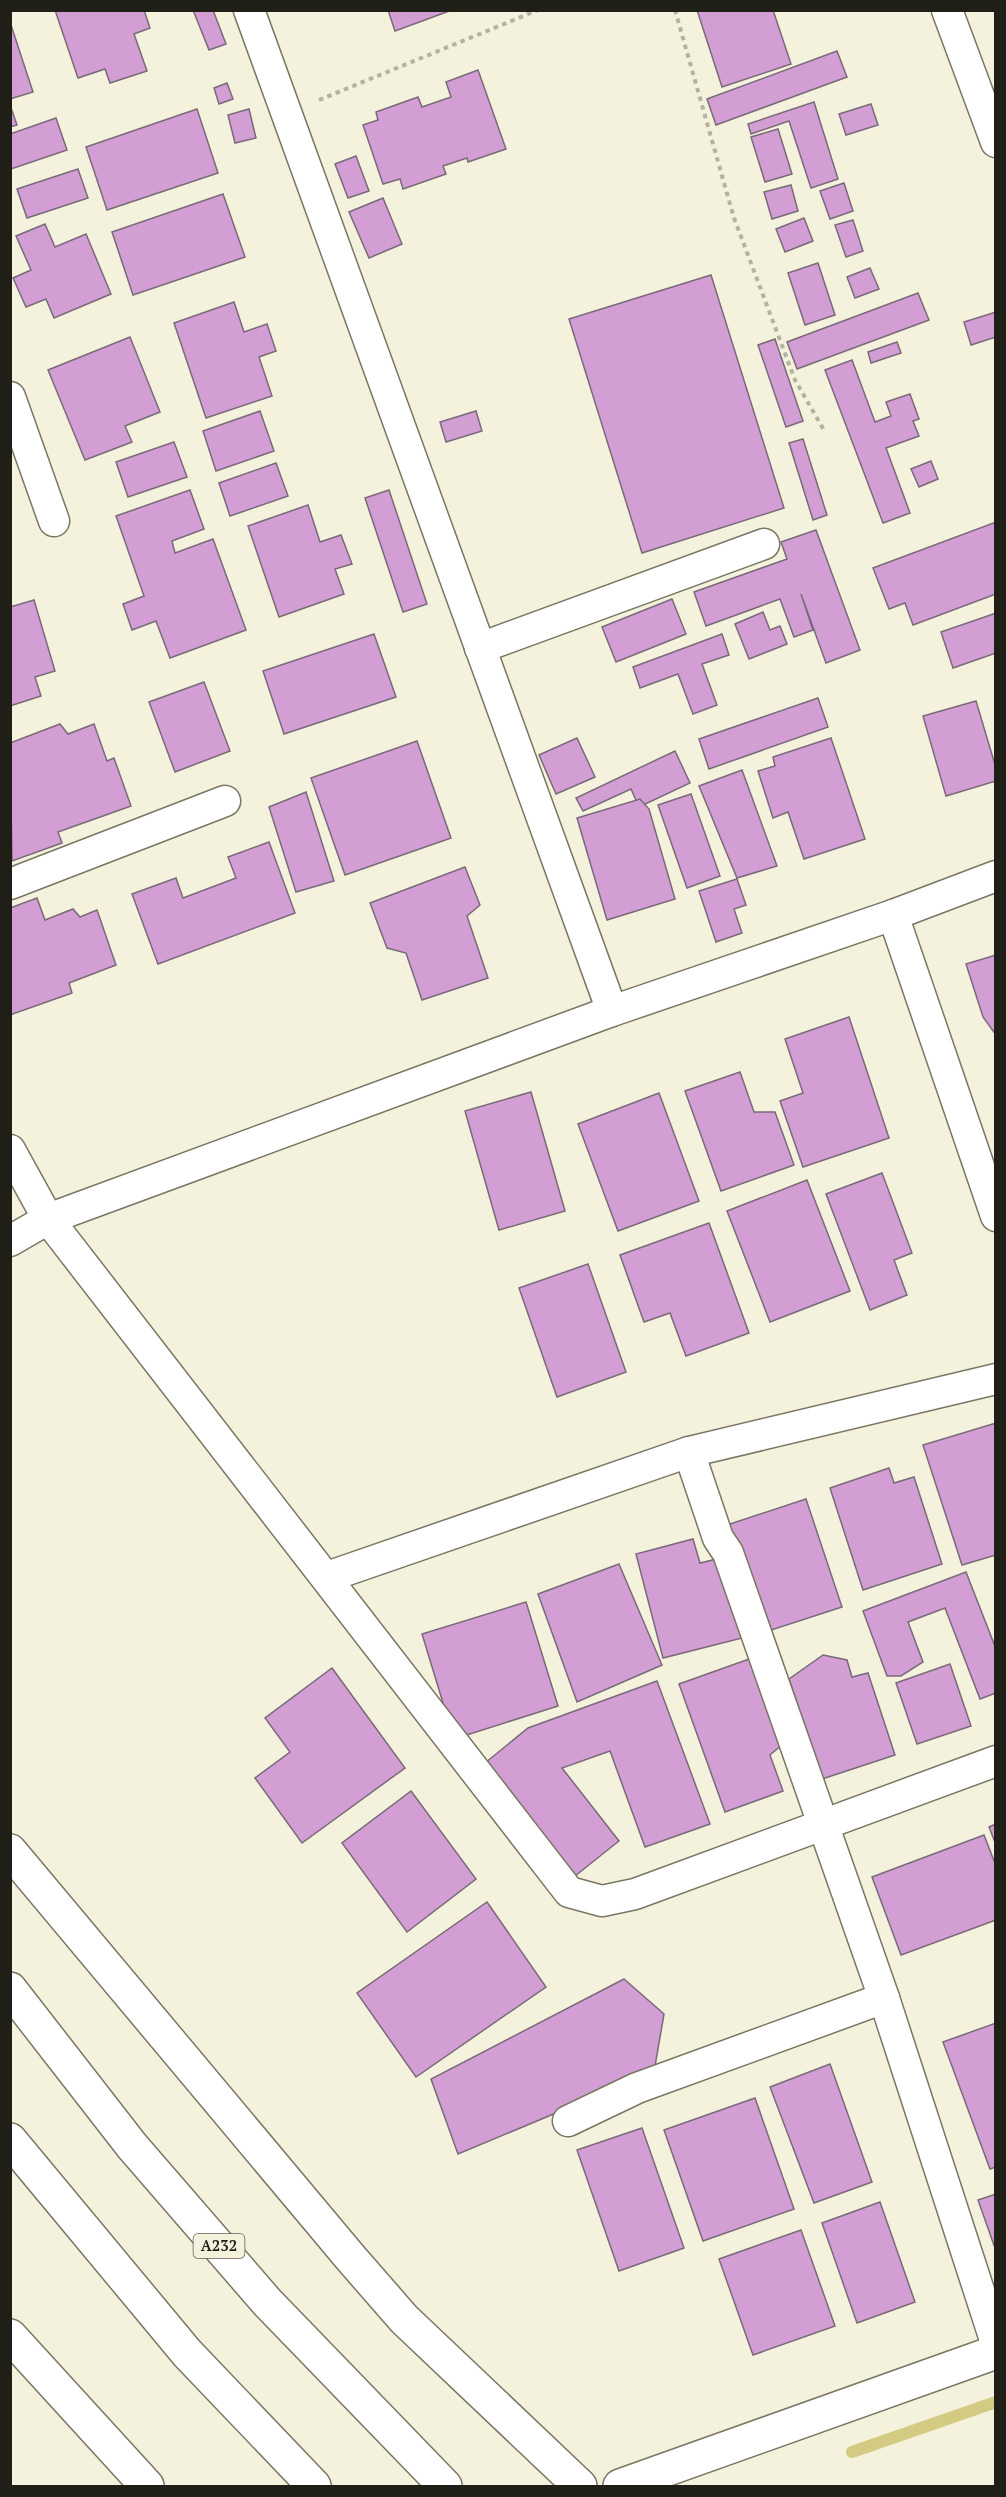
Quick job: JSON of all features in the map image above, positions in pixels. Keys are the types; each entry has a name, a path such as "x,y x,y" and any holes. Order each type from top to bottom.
{"main road":[{"path":"10,1851 396,2310 580,2487"},
{"name":"A232","path":"10,1989 132,2146 267,2302 445,2487"},
{"path":"10,2140 187,2353 314,2487"},
{"path":"10,2336 147,2487"},
{"path":"620,2487 996,2352"}],"street":[{"path":"249,10 612,1011"},
{"path":"947,10 996,142"},
{"path":"10,397 54,521"},
{"path":"480,648 764,544"},
{"path":"10,884 225,801"},
{"path":"10,1241 48,1219 612,1011 893,915 996,876"},
{"path":"893,915 996,1216"},
{"path":"10,1150 48,1219 569,1892 602,1901 635,1894 996,1761"},
{"path":"327,1577 689,1452 996,1379"},
{"path":"689,1452 718,1538 728,1553 884,1998 996,2343"},
{"path":"568,2121 637,2088 884,1998"}],"path":[{"path":"286,113 538,10"},
{"path":"675,10 734,219 795,380 825,432"}],"building":[{"path":"55,10 144,10 150,28 134,34 147,71 110,83 105,69 78,78"},
{"path":"193,10 213,10 226,44 209,50"},
{"path":"388,10 452,10 395,31"},
{"path":"697,10 773,10 791,64 722,87"},
{"path":"10,22 33,92 10,99"},
{"path":"837,51 847,77 716,125 707,99"},
{"path":"478,70 506,149 468,162 467,158 443,166 446,174 403,189 400,179 383,184 363,125 378,120 376,112 418,97 422,107 451,97 446,82"},
{"path":"227,83 233,99 219,104 214,88"},
{"path":"814,102 838,179 811,188 789,121 751,134 748,124"},
{"path":"871,104 878,125 846,135 839,114"},
{"path":"10,105 17,125 10,127"},
{"path":"197,109 218,173 107,210 86,147"},
{"path":"249,109 256,138 235,143 228,115"},
{"path":"56,118 67,150 11,169 10,134"},
{"path":"778,129 792,174 765,182 751,137"},
{"path":"356,156 369,191 348,198 335,164"},
{"path":"78,169 88,198 27,218 17,189"},
{"path":"844,183 853,211 830,219 820,191"},
{"path":"791,185 798,211 772,219 764,192"},
{"path":"223,194 245,257 133,295 112,232"},
{"path":"383,198 402,244 369,258 349,212"},
{"path":"804,218 813,241 785,252 776,229"},
{"path":"853,220 863,251 846,257 835,225"},
{"path":"45,224 55,247 86,234 111,294 54,318 46,299 26,307 13,278 31,270 16,236"},
{"path":"818,263 835,315 805,325 788,273"},
{"path":"870,268 879,289 855,298 847,277"},
{"path":"711,275 784,508 642,553 569,319"},
{"path":"918,293 929,320 797,369 787,342"},
{"path":"234,302 244,332 267,324 276,351 259,357 272,396 206,418 174,323"},
{"path":"996,312 996,337 971,345 964,322"},
{"path":"130,337 160,412 125,426 132,442 85,460 48,370"},
{"path":"775,339 803,421 786,427 758,345"},
{"path":"897,342 901,353 871,363 868,352"},
{"path":"852,360 875,422 891,416 886,402 910,394 919,419 913,421 919,436 886,448 910,513 883,523 825,370"},
{"path":"260,411 274,451 216,471 203,431"},
{"path":"476,411 482,431 446,442 440,422"},
{"path":"803,439 827,515 813,520 789,443"},
{"path":"174,442 187,477 128,497 116,462"},
{"path":"931,461 938,479 919,487 911,469"},
{"path":"276,463 288,496 230,516 219,483"},
{"path":"190,490 204,529 172,541 175,553 213,539 246,630 170,658 156,621 132,630 123,604 144,596 116,516"},
{"path":"389,490 427,604 403,612 365,498"},
{"path":"308,505 320,542 341,535 352,564 335,569 344,594 279,617 248,526"},
{"path":"996,522 996,594 913,625 905,603 889,609 873,568"},
{"path":"816,530 860,650 826,663 801,594 813,630 794,637 780,599 706,626 694,592 787,559 781,542"},
{"path":"672,599 686,634 616,662 602,627"},
{"path":"34,600 55,671 35,677 41,696 10,706 10,607"},
{"path":"763,612 770,630 780,626 787,644 749,659 735,624"},
{"path":"996,613 996,653 953,668 941,632"},
{"path":"374,634 396,697 284,734 263,671"},
{"path":"722,634 729,655 702,664 717,705 693,714 678,674 640,688 633,667"},
{"path":"204,682 230,751 175,772 149,702"},
{"path":"818,698 828,727 709,769 699,739"},
{"path":"976,701 996,768 996,781 946,796 923,716"},
{"path":"60,724 68,734 94,724 107,761 114,758 131,806 58,832 62,843 12,861 10,743"},
{"path":"577,738 595,777 556,794 539,755"},
{"path":"831,738 865,839 804,859 788,812 773,818 758,771 775,766 773,757"},
{"path":"417,741 451,838 345,875 311,778"},
{"path":"675,751 690,783 639,807 631,789 583,811 576,798"},
{"path":"742,770 777,866 737,878 699,786"},
{"path":"306,792 334,881 296,892 269,807"},
{"path":"691,794 720,876 687,888 658,805"},
{"path":"640,799 649,809 675,899 607,920 577,818"},
{"path":"269,842 295,913 158,964 132,894 176,878 183,898 236,878 228,857"},
{"path":"465,867 480,905 467,916 488,978 422,1000 406,953 387,948 370,903"},
{"path":"737,879 746,905 734,909 742,933 716,942 699,891"},
{"path":"37,898 45,920 73,909 80,917 97,910 116,965 69,983 72,993 10,1015 10,908"},
{"path":"996,955 996,1035 983,1017 966,964"},
{"path":"849,1017 889,1138 803,1167 780,1101 803,1093 785,1039"},
{"path":"740,1072 754,1112 775,1112 794,1165 721,1191 685,1091"},
{"path":"531,1092 565,1211 499,1230 465,1111"},
{"path":"659,1093 699,1201 618,1231 578,1124"},
{"path":"882,1173 912,1253 894,1260 907,1295 870,1310 826,1194"},
{"path":"807,1180 850,1291 770,1322 727,1211"},
{"path":"709,1223 749,1333 686,1356 670,1313 644,1322 620,1255"},
{"path":"588,1264 626,1372 557,1397 519,1288"},
{"path":"996,1423 996,1555 962,1565 923,1445"},
{"path":"889,1468 894,1483 914,1477 942,1564 863,1590 830,1488"},
{"path":"806,1499 842,1607 762,1633 727,1525"},
{"path":"693,1539 700,1563 725,1557 746,1637 663,1658 636,1554"},
{"path":"619,1564 662,1665 577,1702 538,1594"},
{"path":"966,1572 996,1649 996,1693 980,1699 945,1608 908,1622 923,1662 901,1676 887,1676 863,1611"},
{"path":"526,1602 558,1706 454,1739 422,1634"},
{"path":"823,1655 847,1660 852,1677 868,1673 895,1755 822,1779 789,1679"},
{"path":"752,1658 783,1744 770,1755 783,1791 725,1812 679,1684"},
{"path":"950,1664 971,1726 917,1744 896,1683"},
{"path":"332,1668 405,1768 302,1843 255,1778 290,1752 265,1718"},
{"path":"657,1681 710,1824 645,1847 610,1751 562,1768 619,1841 570,1880 480,1767 528,1728"},
{"path":"411,1791 476,1879 407,1932 342,1843"},
{"path":"996,1824 996,1845 989,1827"},
{"path":"984,1835 996,1866 996,1920 901,1955 872,1877"},
{"path":"487,1902 546,1987 416,2077 357,1993"},
{"path":"624,1979 664,2014 654,2072 458,2154 431,2079"},
{"path":"996,2023 996,2167 990,2169 943,2042"},
{"path":"830,2064 872,2182 814,2203 770,2087"},
{"path":"755,2098 794,2209 703,2241 664,2130"},
{"path":"642,2128 684,2248 619,2271 577,2150"},
{"path":"996,2194 996,2251 978,2200"},
{"path":"880,2202 915,2302 857,2323 822,2223"},
{"path":"801,2230 835,2326 753,2355 719,2259"}],"waterway":[{"path":"852,2452 996,2402"}]}
